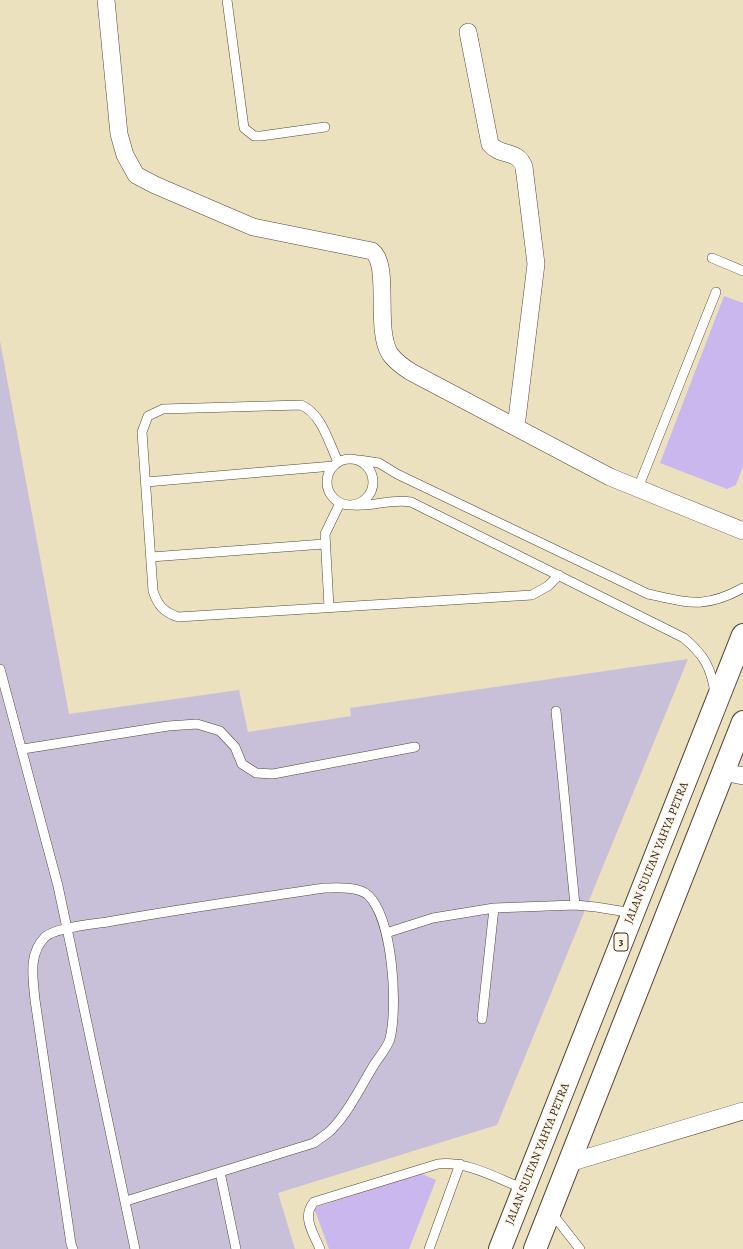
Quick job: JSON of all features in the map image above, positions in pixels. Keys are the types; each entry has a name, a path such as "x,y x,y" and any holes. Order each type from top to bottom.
{"highway":[{"name":"JALAN SULTAN YAHYA PETRA","path":"500,1249 743,635"},
{"path":"535,1249 569,1163 733,774 743,722"}],"street":[{"path":"106,0 119,134 125,155 136,175 253,227 372,251 376,254 380,266 384,340 390,353 398,364 610,476 743,532"},
{"path":"468,32 490,144 499,152 512,154 518,157 524,168 536,264 516,427"},
{"path":"569,1163 743,1111"}],"lane":[{"path":"227,0 244,128 254,136 261,136 325,127"},
{"path":"712,258 743,271"},
{"path":"638,488 716,292"},
{"path":"335,464 316,417 307,408 301,405 163,409 148,416 144,423 142,432 153,591 156,601 162,610 178,617 532,595 548,586 559,575"},
{"path":"146,482 335,464 344,459 359,460 385,466 404,477 648,594 687,603 701,604 716,601 743,588"},
{"path":"353,505 361,503 366,498 373,484 370,470 359,460"},
{"path":"335,464 327,477 327,484 333,498 340,503 372,505 402,500 411,502 684,638 700,652 708,666 716,702"},
{"path":"329,608 324,544 328,525 340,503"},
{"path":"151,556 324,544"},
{"path":"0,669 58,886 135,1249"},
{"path":"556,711 574,905"},
{"path":"22,749 168,726 197,724 220,731 235,747 242,764 256,773 272,774 415,747"},
{"path":"73,1249 70,1244 34,1000 32,966 38,945 47,935 67,929 324,888 348,888 367,894 378,910 386,933 393,979 395,1011 389,1040 346,1112 332,1130 314,1143 126,1201"},
{"path":"386,933 433,918 494,908 574,905 633,913"},
{"path":"482,1018 494,908"},
{"path":"320,1249 308,1220 308,1214 314,1202 438,1164 448,1162 460,1164 524,1189"},
{"path":"429,1249 460,1164"},
{"path":"220,1172 236,1249"},
{"path":"550,1211 580,1249"}],"shaded area":[{"path":"0,341 69,714 239,690 248,732 351,716 350,708 688,659 497,1125 278,1193 295,1249 0,1249"}],"building":[{"path":"724,296 743,303 743,466 736,485 727,489 660,463"},
{"path":"420,1173 436,1180 409,1249 329,1249 314,1208"}]}
